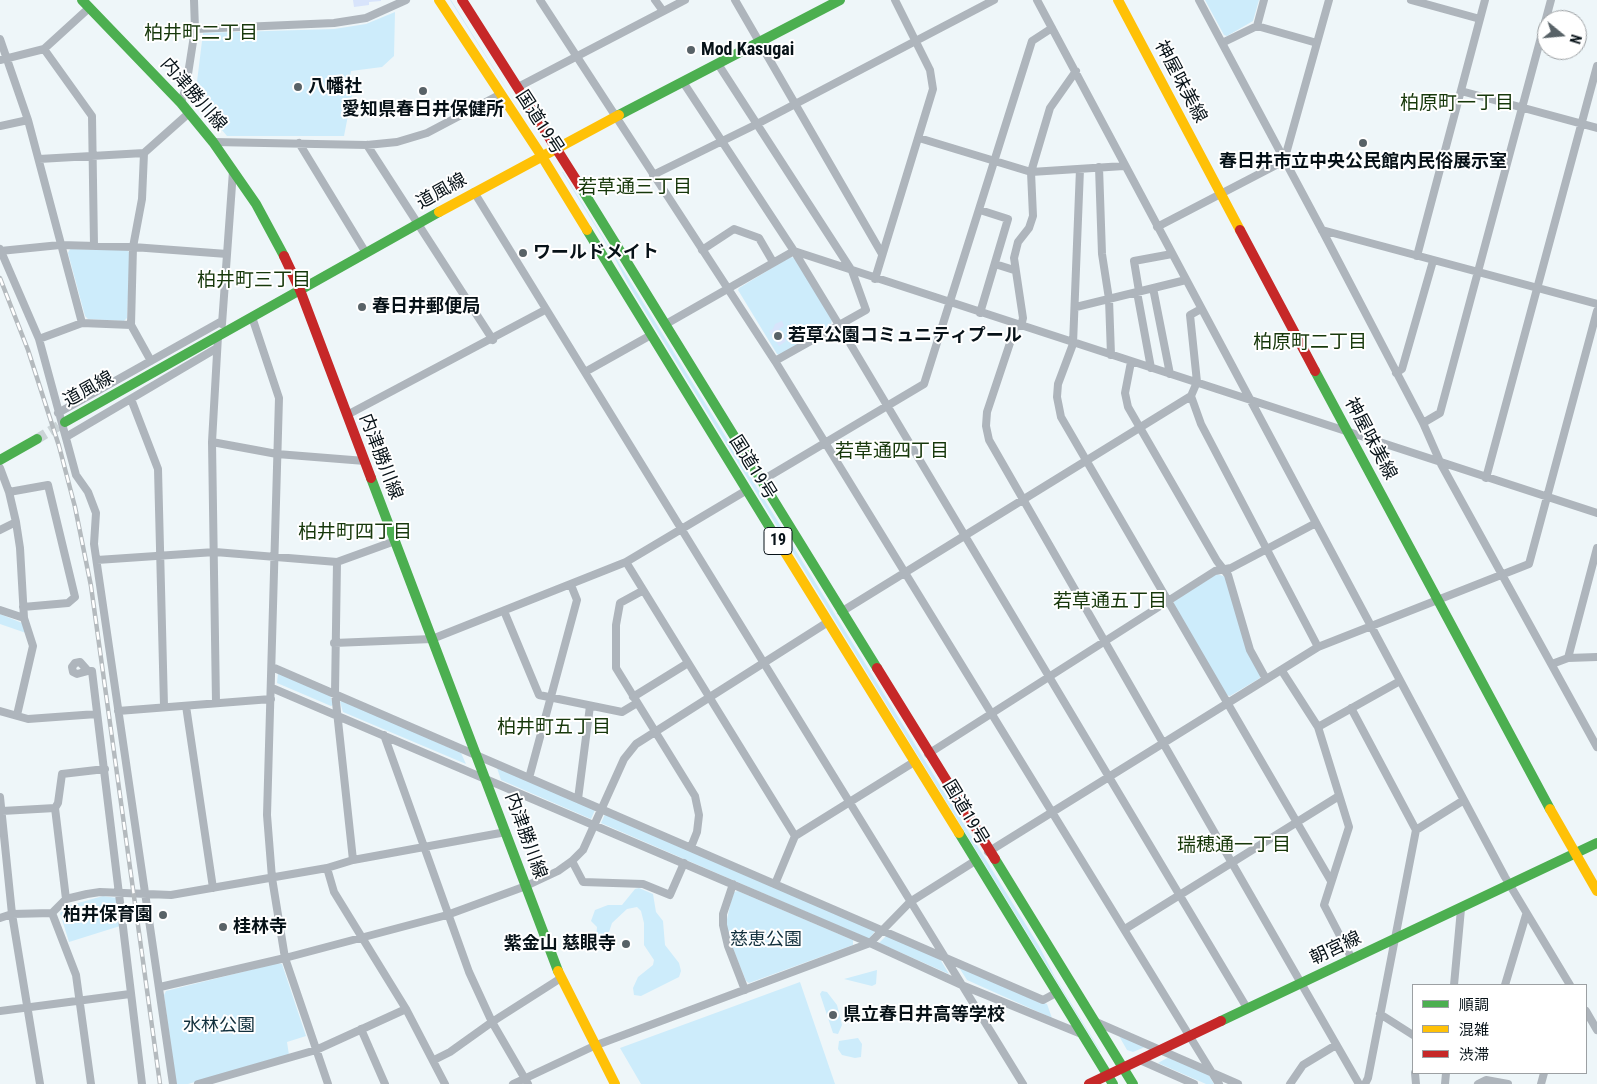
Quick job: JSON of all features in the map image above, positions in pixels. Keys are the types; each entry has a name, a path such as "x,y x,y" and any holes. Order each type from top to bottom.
{"main road":[{"name":"内津勝川線","path":"82,0 181,103 213,142 256,204 277,240 300,290 561,978 615,1084"},
{"name":"国道19号","path":"439,0 541,155 1111,1080"},
{"name":"国道19号","path":"462,0 666,324 988,852 1133,1084"},
{"name":"道風線","path":"66,422 541,155 840,0"},
{"name":"神屋味美線","path":"1118,0 1438,602 1574,854 1597,891"},
{"path":"0,460 37,439"},
{"name":"朝宮線","path":"1089,1084 1111,1080 1123,1069 1140,1060 1597,843"}],"street":[{"path":"181,103 186,87 195,29 194,0"},
{"path":"195,29 334,23 366,18 406,0"},
{"path":"655,0 663,11"},
{"path":"518,88 685,0"},
{"path":"735,0 882,254"},
{"path":"875,279 933,90 930,70 895,0"},
{"path":"653,175 757,124 994,0"},
{"path":"1037,0 1509,885 1569,984"},
{"path":"1199,0 1423,423 1441,464 1504,575 1597,747"},
{"path":"1257,26 1264,0"},
{"path":"1158,227 1284,160 1329,0"},
{"path":"1410,0 1480,19"},
{"path":"1417,256 1485,0"},
{"path":"1423,423 1440,412 1551,0"},
{"path":"542,1 775,361 1219,1084"},
{"path":"3,59 44,50 89,8"},
{"path":"1222,43 1257,26 1317,43"},
{"path":"761,481 888,408 924,384 1032,41 1052,28"},
{"path":"0,39 3,59 28,120 82,323"},
{"path":"44,50 92,116 94,246"},
{"path":"718,64 852,272 866,310 775,361"},
{"path":"1486,478 1597,66"},
{"path":"1076,71 1050,108 1030,172 1033,216 1029,228 1018,242 1014,258 1014,270 1023,318 1018,325 987,412 986,426 989,440 1359,1084"},
{"path":"683,82 794,251 1110,776 1247,1008"},
{"path":"1461,91 1597,128"},
{"path":"213,142 367,145 397,142 427,133 501,94"},
{"path":"39,159 144,153 188,113"},
{"path":"0,126 28,120"},
{"path":"919,138 1030,172 1124,166"},
{"path":"299,143 366,253"},
{"path":"367,145 492,340"},
{"path":"144,153 142,199 133,247 130,325 150,361"},
{"path":"1099,167 1102,254 1109,299 1111,355"},
{"path":"1080,169 1076,307 1073,344 1058,384 1058,407 1061,416 1295,824 1330,881"},
{"path":"216,702 212,442 217,348 222,321 233,171"},
{"path":"474,192 681,530 850,800 910,902 964,986 1023,1084"},
{"path":"980,210 1008,219 980,313"},
{"path":"702,250 734,229 759,238 773,262"},
{"path":"1322,230 1597,304"},
{"path":"174,1084 96,560 94,544 96,512 88,492 76,475 39,339 0,250 60,245 133,247 227,254"},
{"path":"666,324 794,251 852,272 1250,399 1441,464 1597,513"},
{"path":"1151,368 1134,261 1172,254"},
{"path":"1396,373 1402,369 1434,260"},
{"path":"995,264 1014,270"},
{"path":"1076,307 1186,280"},
{"path":"1153,288 1170,374"},
{"path":"841,612 1191,396 1197,382 1190,315 1201,309"},
{"path":"347,415 492,340 545,310"},
{"path":"988,852 1318,647 1438,602 1529,564 1597,311"},
{"path":"252,317 279,398 272,698 267,815 272,878 285,958 328,1084"},
{"path":"58,413 222,321"},
{"path":"39,339 82,323 130,325"},
{"path":"585,372 651,335"},
{"path":"66,437 217,348"},
{"path":"1131,362 1125,393 1128,406 1222,568 1228,575 1250,650 1266,679"},
{"path":"1191,396 1201,424 1318,647"},
{"path":"131,399 158,469 164,706"},
{"path":"212,442 277,454 365,461"},
{"path":"0,468 9,492 16,522 24,618 33,646 17,715"},
{"path":"9,492 48,485 63,540 75,597 68,603 23,607"},
{"path":"334,643 432,639 626,562 747,490"},
{"path":"0,530 16,522"},
{"path":"928,754 1048,675 1215,571 1222,568 1231,568 1316,523"},
{"path":"96,560 215,552 336,562 395,541"},
{"path":"1568,658 1597,548"},
{"path":"336,562 335,693 353,860"},
{"path":"626,562 642,591 795,836"},
{"path":"530,778 577,600 571,585"},
{"path":"642,591 620,603 616,625 616,668 695,796 699,815 697,832 691,847"},
{"path":"0,610 24,618"},
{"path":"504,611 539,695 622,712 635,700 688,663"},
{"path":"160,987 285,958 447,915 526,886 572,861 583,850 624,759 636,744 828,622"},
{"path":"1552,664 1568,658 1597,657"},
{"path":"272,667 578,799 600,813 691,847 1043,1000 1056,993"},
{"path":"88,671 92,670 98,714 142,1084"},
{"path":"1282,671 1318,727 1350,827 1330,881 1324,905 1352,959"},
{"path":"1318,727 1400,681"},
{"path":"272,688 733,884 964,986 1081,1034"},
{"path":"118,711 272,698"},
{"path":"186,706 213,888"},
{"path":"578,799 590,706"},
{"path":"1351,708 1416,830 1368,1078 1365,1084"},
{"path":"0,711 28,719 98,714"},
{"path":"384,735 447,915 492,1022 526,1081"},
{"path":"775,884 795,836 850,800 914,762"},
{"path":"66,899 55,808 58,803 62,774 105,769"},
{"path":"1124,929 1339,796"},
{"path":"0,797 2,838 12,914 40,1084"},
{"path":"1416,830 1464,800"},
{"path":"2,811 55,808"},
{"path":"0,918 12,914 52,913 66,899 100,892 121,895 171,895 327,868 353,860 506,832"},
{"path":"572,861 583,882 643,884 670,894 684,863"},
{"path":"513,1084 526,1081 594,1046 870,944 910,902 975,861"},
{"path":"327,868 334,892 406,1009 445,1084"},
{"path":"733,884 723,914 722,925 745,990"},
{"path":"1454,984 1461,909"},
{"path":"52,913 76,975 91,1084"},
{"path":"1505,984 1526,915"},
{"path":"1562,984 1564,974"},
{"path":"434,1060 450,1052 492,1022 561,978"},
{"path":"0,1011 130,994"},
{"path":"198,1084 316,1050 406,1009"},
{"path":"1587,1013 1597,1030"},
{"path":"1380,1014 1412,1034"},
{"path":"1092,1020 1238,1084"},
{"path":"361,1030 385,1084"},
{"path":"1290,1084 1303,1065 1336,1045"},
{"path":"1140,1060 1194,1084"},
{"path":"1478,1084 1487,1076 1508,1084"}],"green space":[{"path":"450,0 451,0 533,131"},
{"path":"1205,0 1259,0 1253,21 1227,36 1224,35"},
{"path":"395,12 394,56 382,67 351,71 348,89 352,95 344,136 227,136 195,98 203,33 334,29 366,24"},
{"path":"562,172 1039,946 1055,977 1101,1052 628,284 613,255"},
{"path":"70,249 127,250 130,253 127,318 124,321 88,319 85,316 68,253"},
{"path":"790,257 796,258 832,320 831,324 780,355 777,354 738,290"},
{"path":"1217,574 1226,577 1260,674 1260,678 1230,696 1226,695 1174,605 1174,601"},
{"path":"0,614 22,623 26,633 0,624"},
{"path":"278,673 330,695 333,705 331,706 277,683"},
{"path":"342,700 461,753 466,764 343,712 340,702"},
{"path":"497,768 595,810 591,819 501,780"},
{"path":"605,814 875,931 869,939 601,823"},
{"path":"639,888 653,894 656,912 663,921 665,945 679,963 681,971 679,977 641,996 634,995 633,988 638,977 653,965 654,960 644,945 644,923 641,911 637,907 627,909 612,923 609,932 601,940 596,939 597,927 591,921 595,910 608,905 622,905 635,889"},
{"name":"慈恵公園","path":"738,891 853,940 853,945 749,983 746,981 730,941 726,924 734,892"},
{"path":"103,896 117,898 120,926 69,942 60,913 71,905"},
{"path":"887,935 940,959 949,974 879,943"},
{"name":"水林公園","path":"278,963 282,964 306,1036 287,1042 289,1055 188,1084 176,1084 164,995 166,991"},
{"path":"958,966 1047,1004 1052,1018 967,980"},
{"path":"877,970 876,984 872,986 844,979"},
{"path":"800,982 835,1084 641,1084 620,1048"},
{"path":"822,991 827,992 837,1005 842,1025 838,1034 833,1033 820,994"},
{"path":"1119,1036 1145,1047 1133,1052 1127,1050"},
{"path":"858,1038 862,1044 861,1057 855,1058 842,1055 838,1049 839,1041"},
{"path":"1169,1057 1208,1074 1214,1084 1206,1084 1158,1063"}],"shaded area":[{"path":"353,0 381,1 369,2 369,5 354,7"},
{"name":"若草公園コミュニティプール","path":"782,321 784,326 779,329 786,341 779,346 769,331 773,329 775,324"}],"tunnel":[{"path":"37,439 65,422"}],"railway":[{"path":"0,278 28,350 59,446 75,507 91,586 160,1084"}],"traffic: fast":[{"path":"82,0 181,103 213,142 256,204 284,256"},
{"path":"619,115 840,0"},
{"path":"580,186 877,668"},
{"path":"65,422 439,212"},
{"path":"587,230 775,536"},
{"path":"1315,371 1550,809"},
{"path":"0,460 37,439"},
{"path":"371,478 558,971"},
{"path":"959,833 1113,1084"},
{"path":"1221,1021 1597,843"},
{"path":"995,859 1133,1084"}],"traffic: slow":[{"path":"439,0 541,155 587,230"},
{"path":"1118,0 1240,230"},
{"path":"439,212 619,115"},
{"path":"775,536 959,833"},
{"path":"1550,809 1597,891"},
{"path":"558,971 615,1084"}],"traffic: jam":[{"path":"462,0 580,186"},
{"path":"1240,230 1315,371"},
{"path":"284,256 300,290 371,478"},
{"path":"877,668 995,859"},
{"path":"1089,1084 1221,1021"}],"place":[{"name":"Mod Kasugai","path":"691,50"},
{"name":"八幡社","path":"298,87"},
{"name":"愛知県春日井保健所","path":"423,91"},
{"name":"春日井市立中央公民館内民俗展示室","path":"1363,143"},
{"name":"ワールドメイト","path":"523,253"},
{"name":"春日井郵便局","path":"362,307"},
{"name":"若草公園コミュニティプール","path":"778,336"},
{"name":"柏井保育園","path":"163,915"},
{"name":"桂林寺","path":"223,927"},
{"name":"紫金山 慈眼寺","path":"626,944"},
{"name":"県立春日井高等学校","path":"833,1015"}],"district":[{"name":"柏井町二丁目","path":"201,34"},
{"name":"柏原町一丁目","path":"1457,104"},
{"name":"若草通三丁目","path":"635,188"},
{"name":"柏井町三丁目","path":"254,281"},
{"name":"柏原町二丁目","path":"1310,343"},
{"name":"若草通四丁目","path":"892,452"},
{"name":"柏井町四丁目","path":"355,533"},
{"name":"若草通五丁目","path":"1110,602"},
{"name":"柏井町五丁目","path":"554,728"},
{"name":"瑞穂通一丁目","path":"1234,846"}]}
